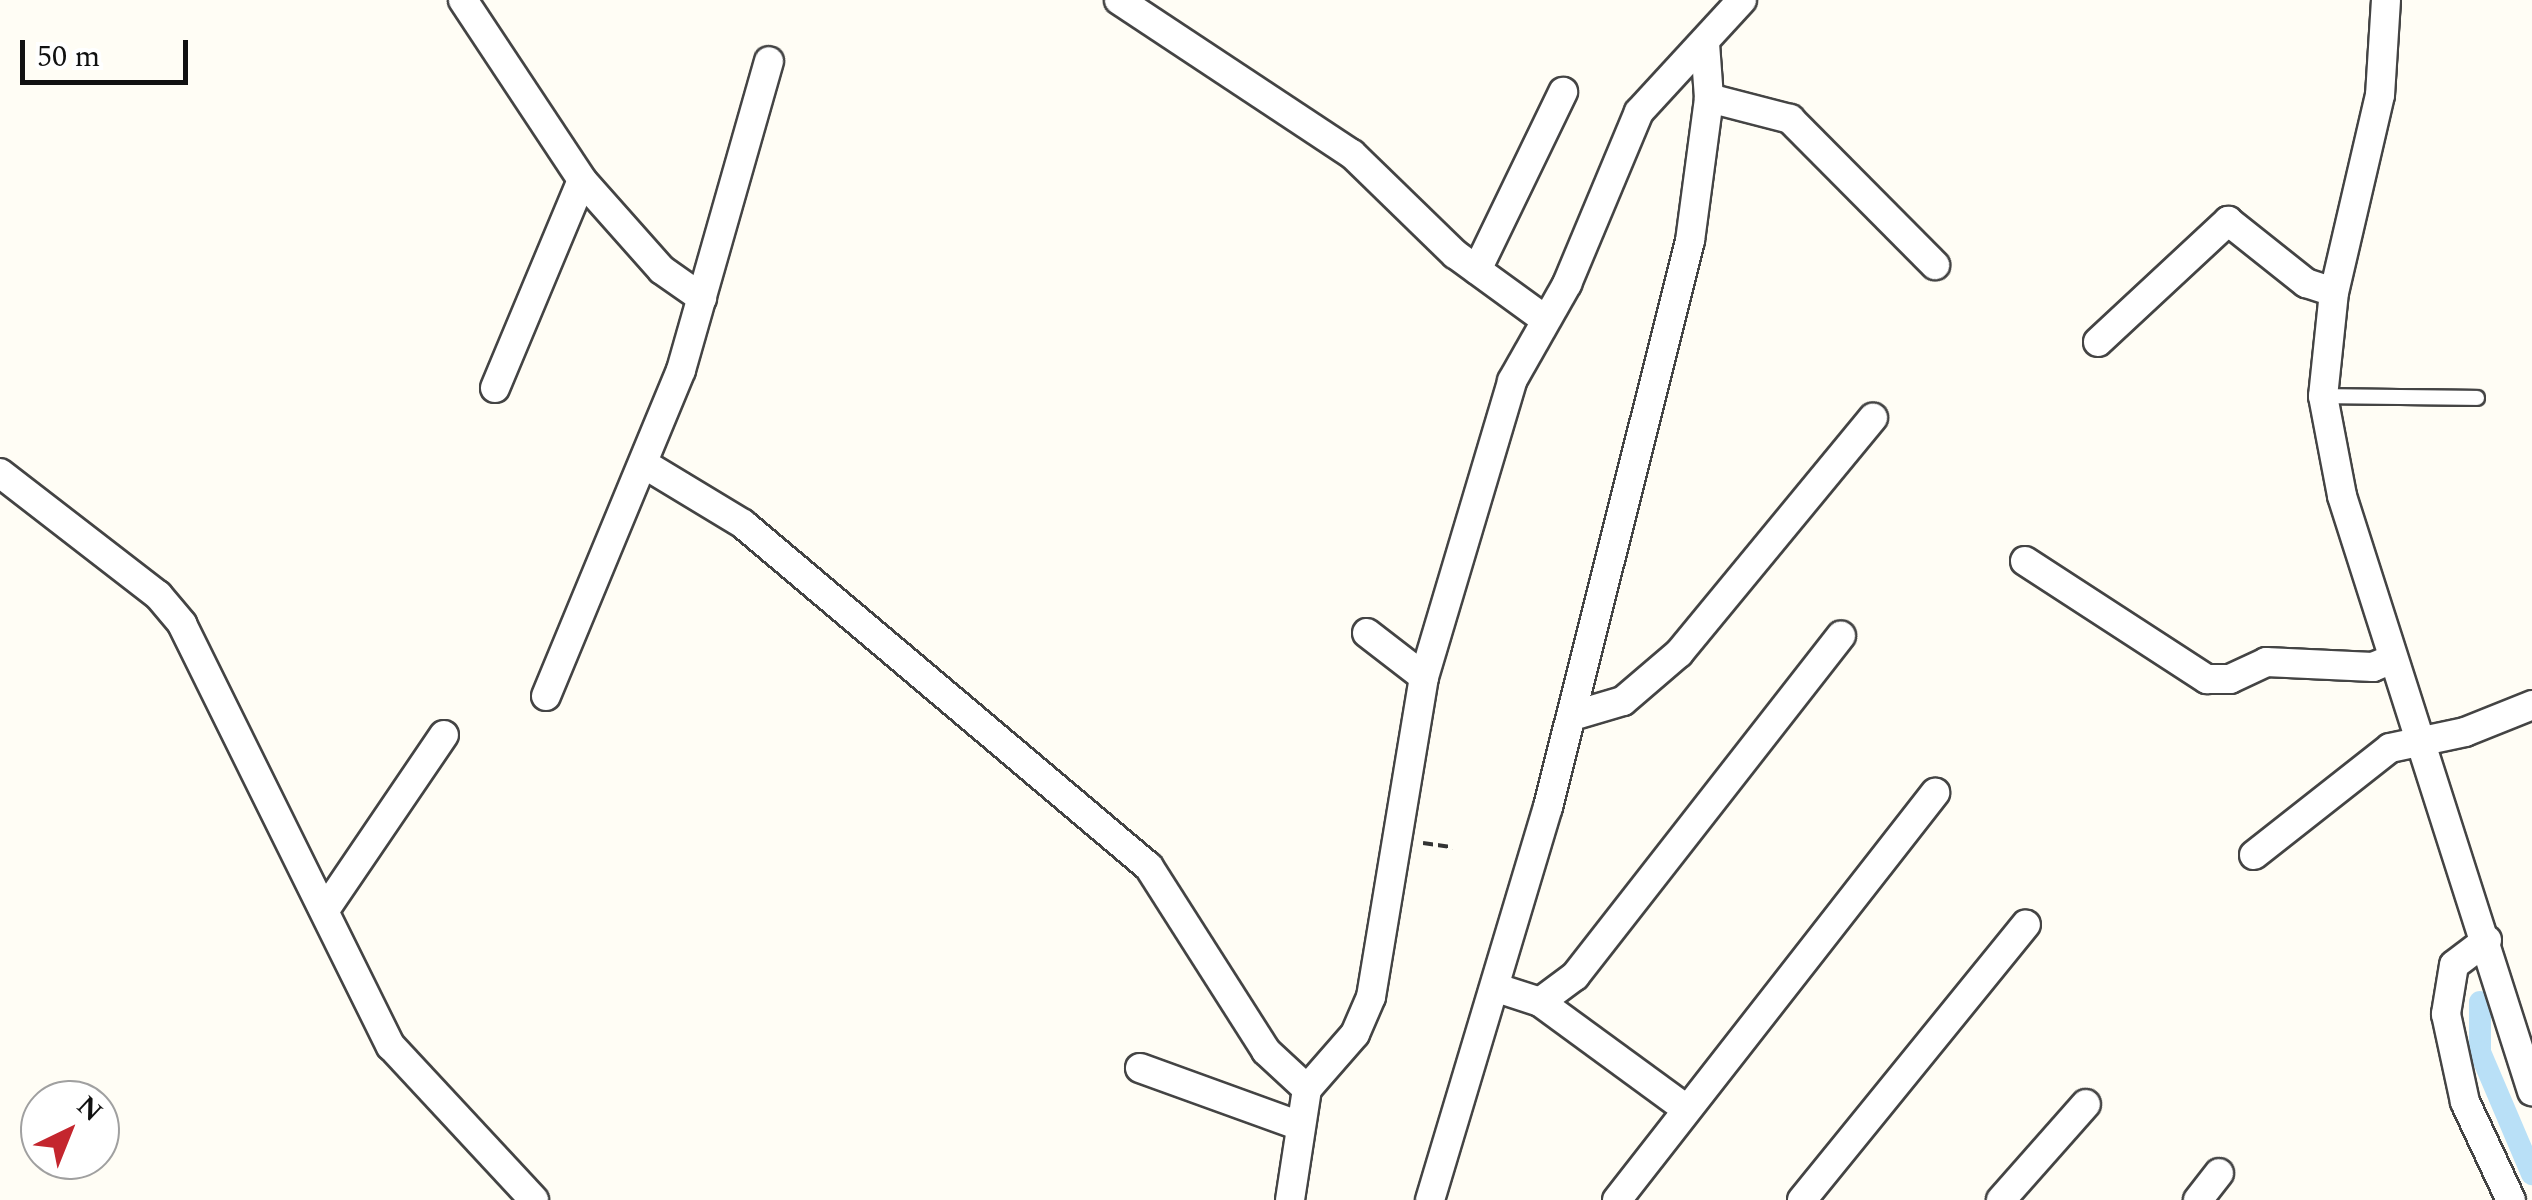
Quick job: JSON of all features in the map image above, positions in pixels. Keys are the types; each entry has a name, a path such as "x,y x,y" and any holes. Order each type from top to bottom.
{"street":[{"path":"1119,0 1352,154 1478,270 1546,320"},
{"path":"1290,1200 1306,1089 1364,1018 1399,840 1424,677 1512,381 1546,320 1638,112 1742,0"},
{"path":"2386,0 2380,95 2334,292 2322,396 2342,496 2418,739 2527,1061 2532,1092"},
{"path":"470,3 582,180 662,270 702,298"},
{"path":"1430,1200 1497,988 1572,716 1690,241 1710,98 1705,44"},
{"path":"546,696 644,464 702,298 769,61"},
{"path":"1478,270 1563,92"},
{"path":"1710,98 1790,119 1935,265"},
{"path":"496,388 582,180"},
{"path":"2098,342 2228,221 2306,283 2334,292"},
{"path":"1572,716 1623,701 1679,653 1873,418"},
{"path":"644,464 743,524 1149,867 1266,1051 1306,1089"},
{"path":"0,472 158,595 182,624 328,908 391,1046 534,1200"},
{"path":"2025,560 2207,679 2230,679 2266,662 2373,667 2392,658"},
{"path":"1367,633 1424,677"},
{"path":"1540,1002 1626,920 1842,635"},
{"path":"2254,855 2349,776 2418,739 2465,732 2532,705"},
{"path":"328,908 444,735"},
{"path":"1617,1200 1934,793"},
{"path":"1802,1200 2026,924"},
{"path":"2486,940 2454,964 2446,1014 2465,1102 2500,1197"},
{"path":"1497,988 1540,1002 1686,1109"},
{"path":"1140,1068 1300,1126"},
{"path":"2001,1200 2086,1104"},
{"path":"2198,1200 2219,1173"}],"lane":[{"path":"2322,396 2477,398"}],"path":[{"path":"1399,840 1453,847"}],"waterway":[{"path":"2480,1002 2480,1052 2532,1174"}]}
